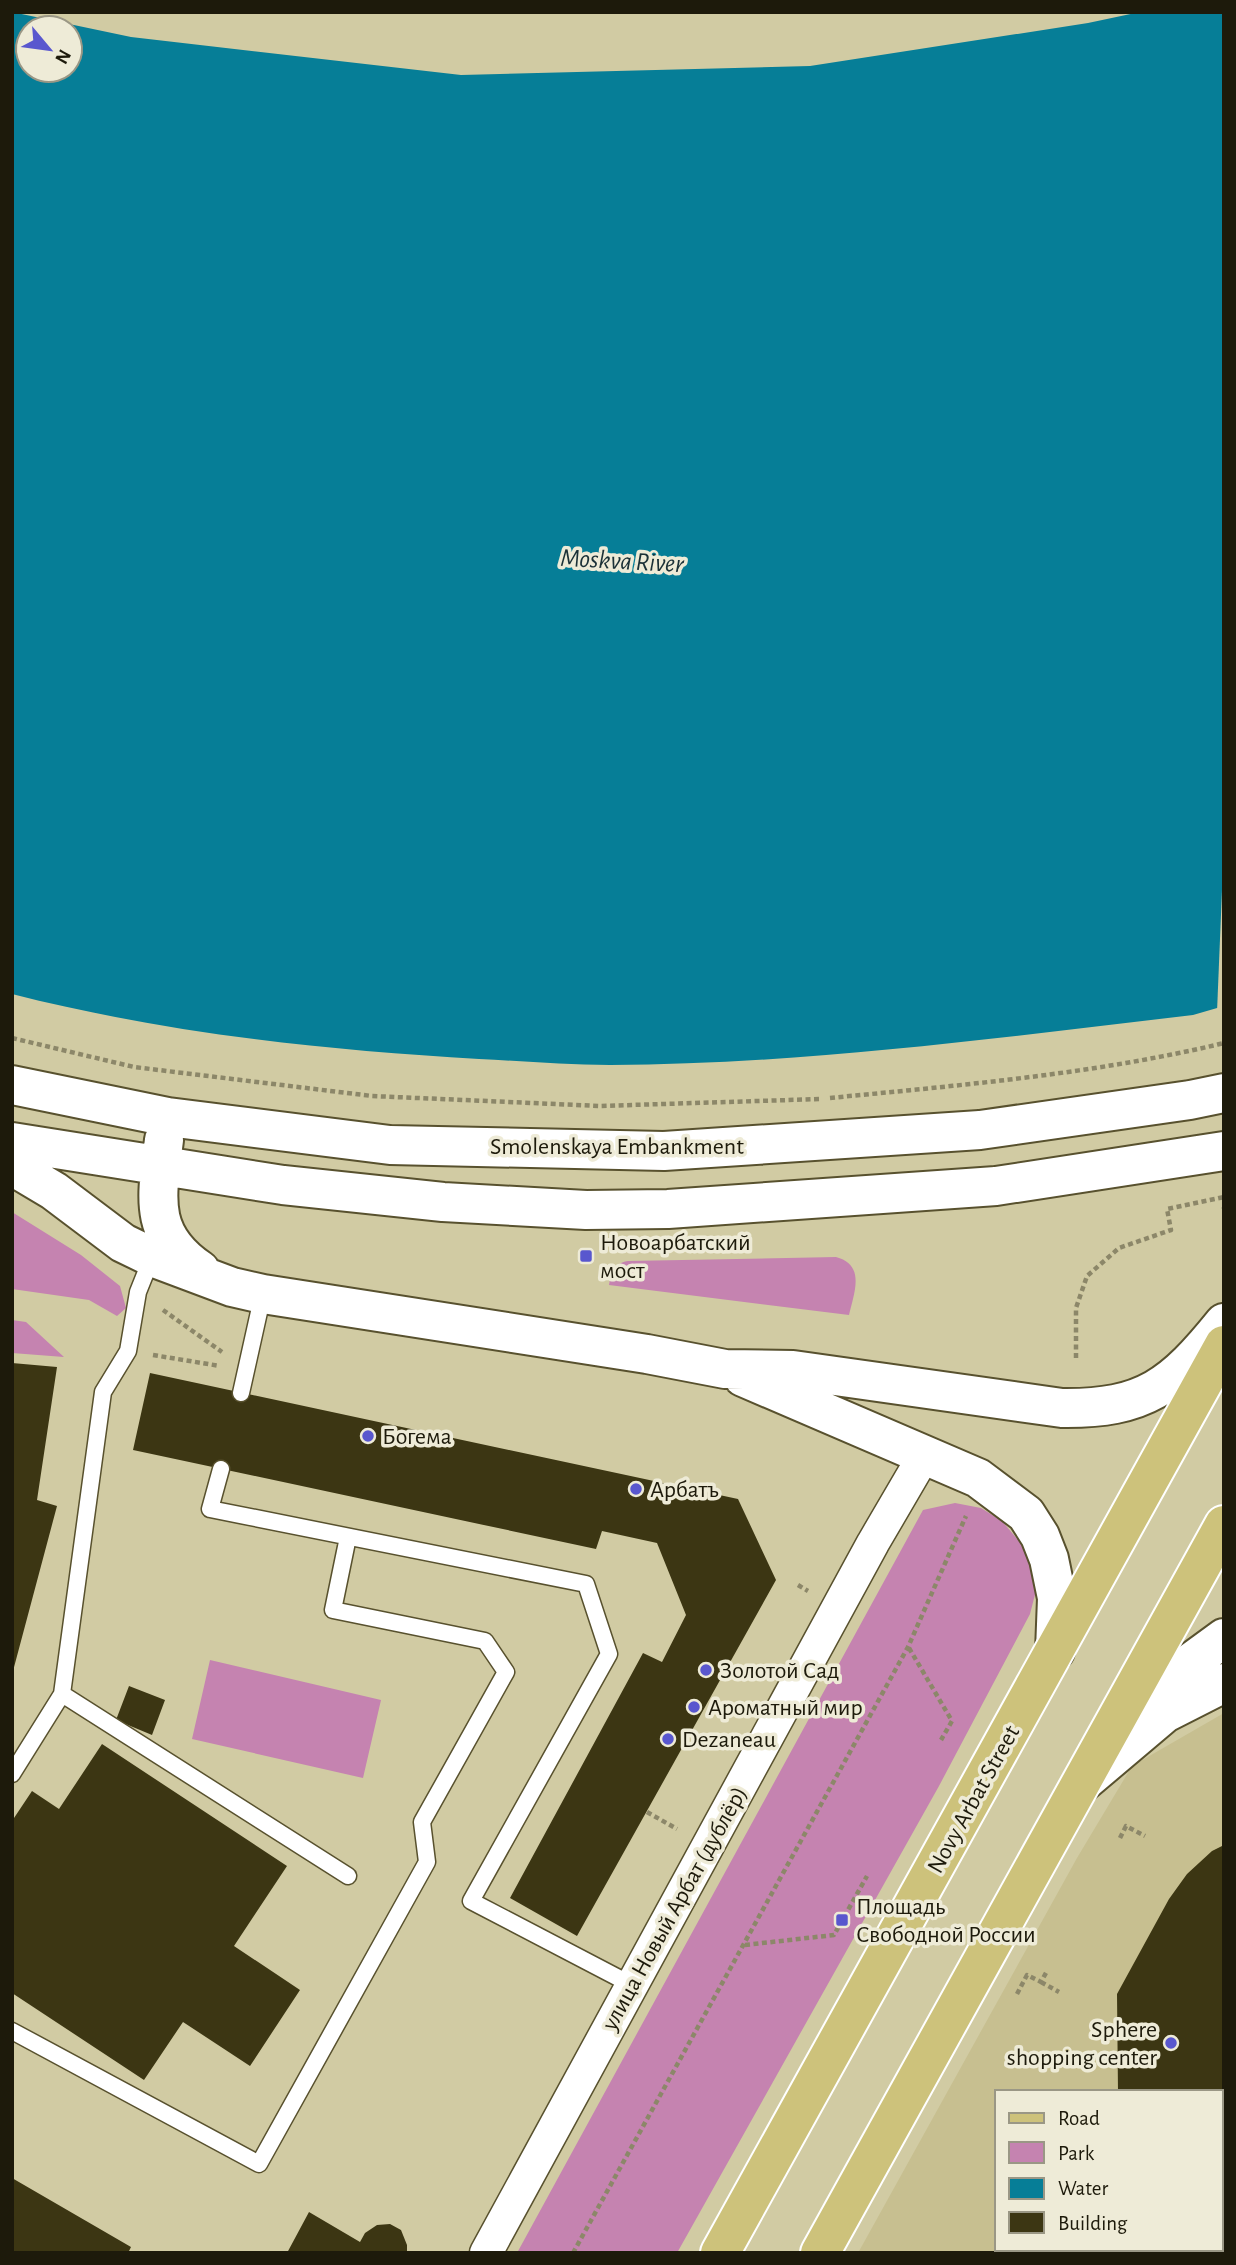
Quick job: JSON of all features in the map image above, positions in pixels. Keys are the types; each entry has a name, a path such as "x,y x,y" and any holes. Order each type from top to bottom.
{"main road":[{"name":"Smolenskaya Embankment","path":"12,1085 168,1117 390,1145 664,1151 980,1130 1224,1093"},
{"path":"168,1117 161,1164 159,1218 168,1240 184,1259 214,1280"},
{"path":"12,1142 282,1185 443,1202 600,1210 668,1209 996,1186 1224,1151"},
{"path":"12,1166 54,1191 123,1243 214,1280 263,1294 647,1354 724,1369 793,1370 1062,1408 1094,1408 1128,1401 1167,1384 1197,1357 1224,1324"},
{"name":"Novy Arbat Street","path":"720,2253 1224,1345"},
{"path":"724,1369 978,1478 1026,1514 1040,1536 1049,1559 1057,1598 1055,1651"},
{"path":"820,2253 1224,1525"},
{"path":"1120,1714 1224,1637"},
{"path":"1080,1786 1165,1713 1224,1683"}],"street":[{"name":"улица Новый Арбат (дублёр)","path":"485,2253 873,1543 925,1454"}],"lane":[{"path":"12,1774 62,1694 103,1392 128,1351 138,1292 152,1257"},
{"path":"241,1393 263,1294"},
{"path":"221,1469 210,1510 586,1584 609,1654 471,1901 632,1985"},
{"path":"12,2031 259,2164 427,1862 422,1822 506,1672 485,1641 333,1611 348,1537"},
{"path":"62,1694 348,1876"}],"path":[{"path":"12,1038 134,1067 372,1097 600,1106 824,1098 991,1082 1177,1054 1224,1043"},
{"path":"1076,1359 1076,1308 1087,1276 1119,1248 1171,1230 1167,1209 1224,1197"},
{"path":"138,1292 245,1369"},
{"path":"128,1351 245,1369"},
{"path":"573,2253 908,1647 968,1512"},
{"path":"908,1647 951,1721 941,1740"},
{"path":"1120,1838 1126,1826 1145,1836"},
{"path":"744,1945 834,1936 867,1875"},
{"path":"1041,1982 1047,1971"},
{"path":"1017,1994 1027,1975 1059,1992"}],"shaded area":[{"path":"1224,1713 1224,2253 858,2253 1077,1858 1132,1766"}],"green space":[{"path":"12,1212 81,1255 120,1286 126,1308 117,1316 89,1300 12,1289"},
{"path":"836,1257 851,1266 855,1273 855,1289 849,1315 609,1285 614,1269 628,1261"},
{"path":"12,1320 26,1322 64,1357 12,1353"},
{"path":"955,1503 981,1508 1002,1521 1029,1553 1038,1583 1030,1614 939,1786 677,2253 517,2253 923,1510"},
{"path":"210,1660 381,1700 363,1778 192,1739"}],"water":[{"name":"Moskva River","path":"12,12 22,14 14,14 14,84 84,84 84,27 131,37 461,75 810,66 1088,23 1140,12 1224,12 1224,1006 1193,1015 902,1048 756,1060 610,1065 420,1055 303,1045 186,1029 70,1008 12,994"}],"pier":[{"path":"1224,841 1224,1010 1217,1012"}],"building":[{"path":"12,1363 57,1367 37,1500 57,1506 13,1671"},
{"path":"150,1373 738,1499 776,1580 577,1936 510,1898 643,1653 662,1662 686,1615 657,1543 602,1531 596,1549 133,1450"},
{"path":"129,1686 165,1700 152,1735 116,1720"},
{"path":"102,1744 287,1866 234,1946 300,1990 250,2066 183,2022 144,2080 12,1993 12,1821 32,1791 59,1809"},
{"name":"Sphere shopping center","path":"1224,1845 1224,2150 1222,2090 1118,2090 1117,1994 1169,1899 1187,1874 1212,1851"},
{"path":"12,2178 131,2247 128,2253 12,2253"},
{"path":"1224,2184 1224,2253 1117,2253 1222,2251"},
{"path":"309,2212 360,2242 365,2233 377,2225 390,2224 401,2230 407,2253 287,2253"}],"place":[{"name":"Новоарбатский мост","path":"586,1256"},
{"name":"Богема","path":"368,1436"},
{"name":"Арбатъ","path":"636,1489"},
{"name":"Золотой Сад","path":"706,1670"},
{"name":"Ароматный мир","path":"694,1707"},
{"name":"Dezaneau","path":"668,1739"},
{"name":"Площадь Свободной России","path":"842,1920"},
{"name":"Sphere shopping center","path":"1171,2043"}]}
